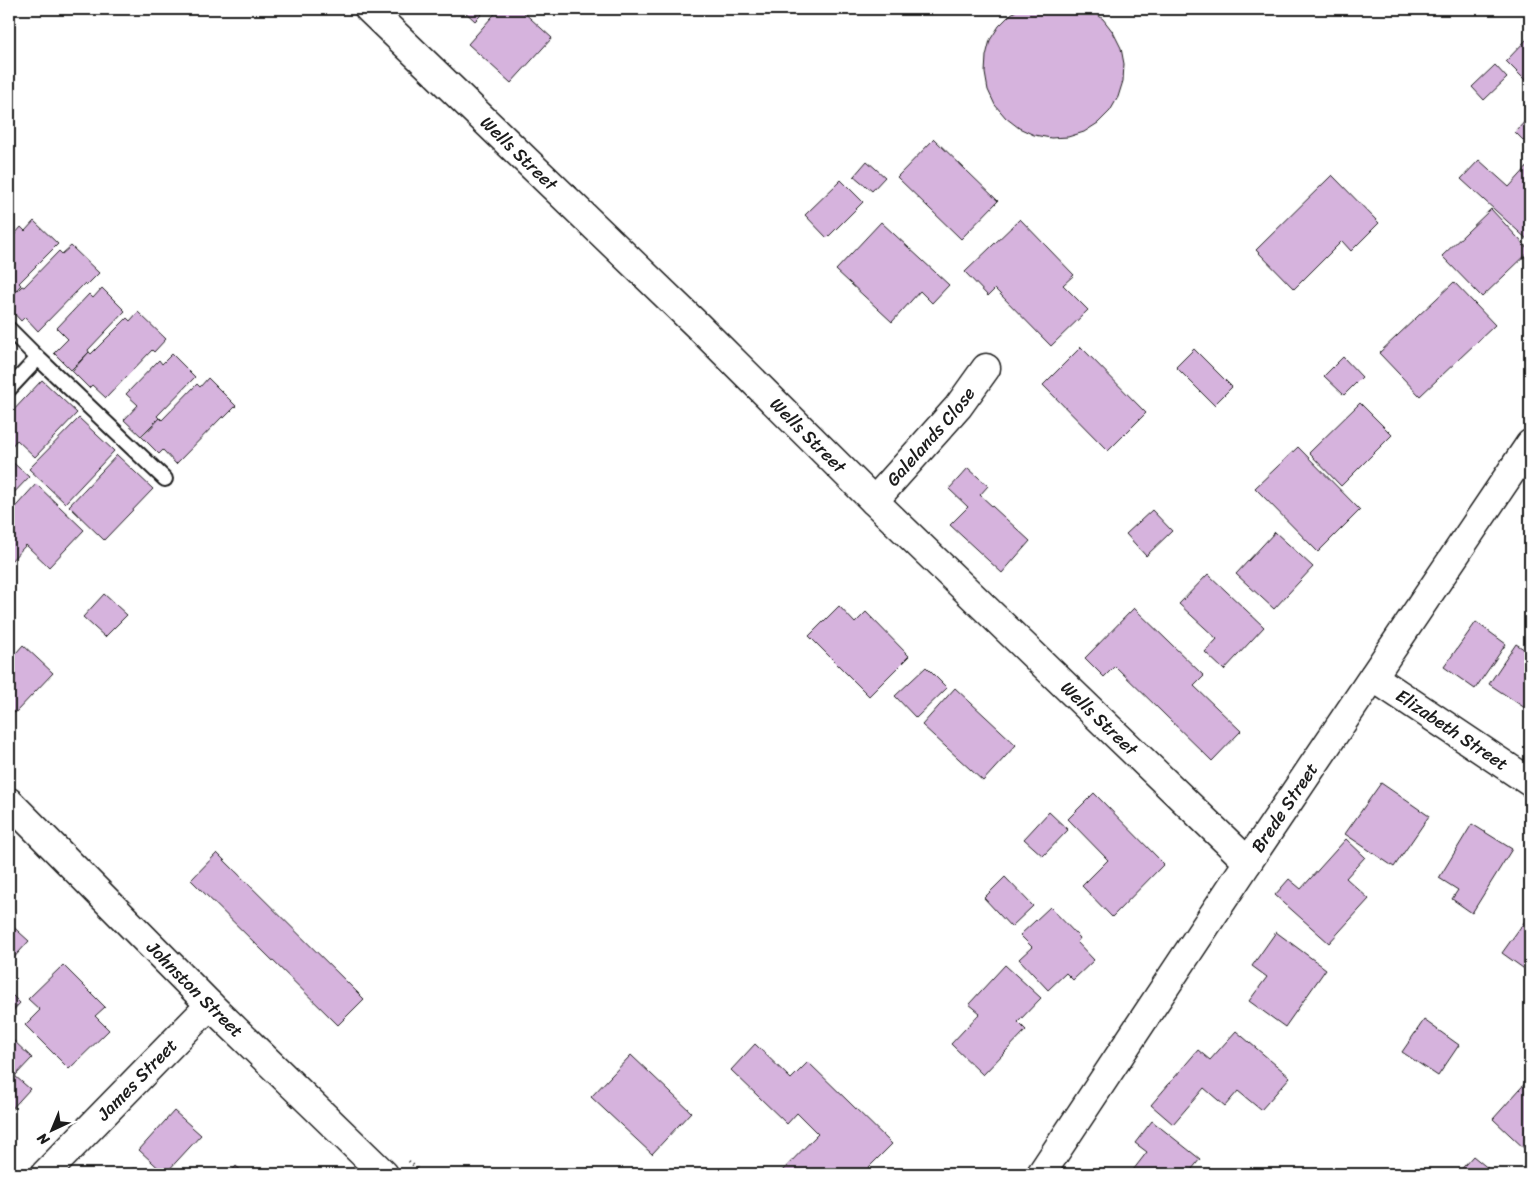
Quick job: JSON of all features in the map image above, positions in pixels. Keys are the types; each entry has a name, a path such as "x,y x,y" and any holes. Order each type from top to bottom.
{"street":[{"name":"Wells Street","path":"369,9 697,325 874,501 1248,862"},
{"name":"Galelands Close","path":"874,501 958,407 986,368"},
{"name":"Brede Street","path":"1041,1174 1248,862 1530,444"},
{"name":"Elizabeth Street","path":"1373,677 1530,782"},
{"name":"Johnston Street","path":"9,802 210,1005 384,1174"},
{"name":"James Street","path":"45,1174 210,1005"}],"lane":[{"path":"9,329 165,479"},
{"path":"9,389 38,358"}],"building":[{"path":"462,9 487,9 475,21"},
{"path":"499,9 520,9 552,38 511,83 468,44"},
{"path":"1019,9 1090,9 1103,19 1113,32 1121,48 1124,64 1123,81 1118,97 1110,111 1098,123 1084,132 1068,137 1051,138 1034,135 1019,128 1006,118 995,105 988,90 985,73 986,56 990,40 999,26"},
{"path":"1527,39 1530,43 1530,85 1506,61"},
{"path":"1495,65 1507,78 1484,100 1472,87"},
{"path":"1530,116 1530,147 1515,132"},
{"path":"934,139 998,201 961,239 897,177"},
{"path":"1479,160 1509,187 1530,164 1530,242 1461,179"},
{"path":"867,161 885,177 872,191 854,176"},
{"path":"1332,175 1379,223 1351,251 1342,241 1294,289 1256,250"},
{"path":"841,180 863,202 827,238 805,215"},
{"path":"1491,209 1530,251 1482,297 1442,256"},
{"path":"1020,219 1074,275 1063,285 1088,310 1051,346 995,289 988,296 965,272"},
{"path":"34,221 58,244 19,283 21,285 9,298 9,241 21,227 25,231"},
{"path":"881,222 949,285 932,303 920,291 892,322 836,270"},
{"path":"71,246 99,273 87,285 85,283 38,331 25,317 21,321 9,308 9,299 22,286 24,287 59,251 62,254"},
{"path":"1454,282 1495,325 1420,396 1379,353"},
{"path":"102,288 125,311 71,370 54,353 68,339 57,328 89,294 93,298"},
{"path":"138,312 166,339 154,352 152,350 106,398 92,385 89,388 72,371 89,352 91,354 127,318 130,321"},
{"path":"1081,347 1146,413 1108,451 1043,385"},
{"path":"1194,349 1232,387 1214,405 1176,367"},
{"path":"172,354 195,377 157,416 159,418 141,436 124,420 138,405 126,394 159,360 162,364"},
{"path":"1343,357 1362,377 1344,395 1324,376"},
{"path":"208,378 236,406 224,418 223,416 176,464 163,450 159,454 142,437 160,418 162,420 197,384 200,387"},
{"path":"42,380 77,413 35,457 17,440 9,449 9,415"},
{"path":"1360,403 1392,435 1341,486 1309,453"},
{"path":"79,418 114,451 65,503 29,469"},
{"path":"1298,447 1360,510 1318,552 1255,488"},
{"path":"117,455 153,489 104,540 69,506"},
{"path":"9,459 29,477 9,498"},
{"path":"968,468 988,486 980,495 1030,541 1002,573 950,525 968,507 949,489"},
{"path":"36,484 84,530 49,567 26,545 9,563 9,514"},
{"path":"1152,510 1172,531 1146,556 1126,534"},
{"path":"1275,532 1313,567 1274,609 1236,574"},
{"path":"1208,574 1264,627 1224,670 1205,652 1217,639 1179,604"},
{"path":"104,594 127,615 105,637 83,617"},
{"path":"839,606 855,623 866,612 909,656 869,696 809,636"},
{"path":"1134,608 1204,676 1194,686 1241,731 1212,761 1115,666 1104,677 1085,658"},
{"path":"1476,622 1506,644 1475,689 1444,667"},
{"path":"1516,644 1530,653 1530,706 1528,710 1489,684"},
{"path":"23,645 53,673 15,713 9,708 9,661"},
{"path":"926,667 947,688 916,718 895,696"},
{"path":"955,688 1016,745 983,781 922,725"},
{"path":"1381,783 1429,816 1394,867 1345,834"},
{"path":"1094,793 1164,864 1112,917 1082,886 1108,860 1068,819"},
{"path":"1049,812 1068,830 1043,856 1024,839"},
{"path":"1472,824 1512,849 1472,913 1452,899 1458,890 1439,878"},
{"path":"1346,839 1365,857 1346,878 1369,899 1329,943 1275,895 1289,879 1301,889"},
{"path":"217,853 364,999 338,1025 191,880"},
{"path":"1005,877 1033,906 1011,927 984,898"},
{"path":"1050,907 1080,938 1077,942 1094,960 1073,980 1066,973 1048,990 1019,959 1032,947 1020,935"},
{"path":"1530,914 1530,973 1502,953"},
{"path":"9,923 29,941 9,963"},
{"path":"1276,932 1326,969 1285,1027 1249,1001 1267,977 1252,966"},
{"path":"63,965 105,1007 95,1016 109,1030 69,1069 25,1025 40,1010 28,999"},
{"path":"1005,965 1041,998 1018,1022 1026,1030 983,1075 951,1044 980,1013 969,1004"},
{"path":"9,992 20,1003 9,1015"},
{"path":"1424,1020 1459,1045 1438,1076 1402,1052"},
{"path":"1236,1031 1290,1077 1261,1110 1238,1091 1225,1106 1204,1088 1173,1124 1151,1105 1198,1050 1210,1060"},
{"path":"12,1039 32,1058 15,1076 30,1089 9,1112 9,1043"},
{"path":"755,1044 791,1079 808,1062 892,1144 862,1174 779,1174 818,1134 797,1113 787,1124 731,1070"},
{"path":"631,1055 691,1112 652,1154 591,1097"},
{"path":"1529,1079 1530,1147 1527,1151 1493,1119"},
{"path":"174,1111 201,1135 165,1174 139,1150"},
{"path":"1152,1121 1200,1159 1188,1174 1130,1174 1147,1152 1135,1143"},
{"path":"1473,1156 1495,1174 1457,1174"},
{"path":"236,1166 245,1174 229,1174"},
{"path":"134,1168 141,1174 129,1174"}]}
